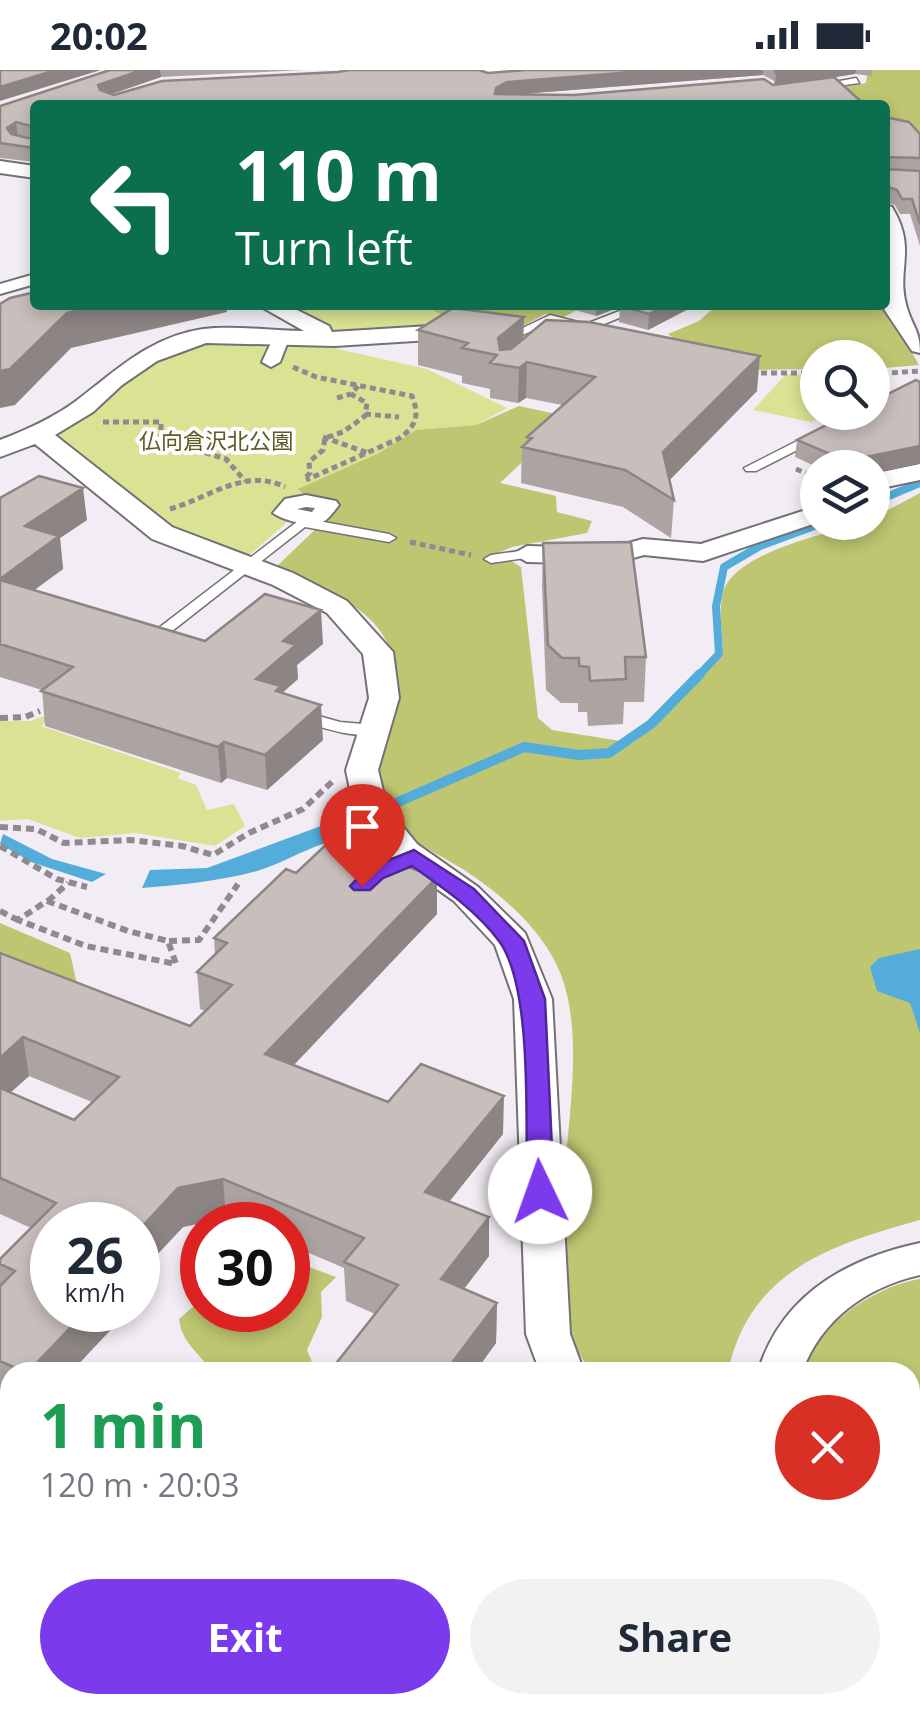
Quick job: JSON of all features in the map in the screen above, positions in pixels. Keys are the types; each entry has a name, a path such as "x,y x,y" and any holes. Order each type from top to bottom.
{"street":[{"path":"482,70 488,78 552,76 580,70"},
{"path":"0,168 30,171"},
{"path":"890,221 908,245 907,264 895,300 907,332 920,346"},
{"path":"0,289 30,280"},
{"path":"279,310 335,338"},
{"path":"0,449 38,434 84,408 114,380 149,356 204,336 276,352 335,338 453,330 582,348"},
{"path":"38,434 162,533 249,566 337,607 378,652 384,698 362,770 374,815 401,862 466,894 512,941 533,999 548,1334 558,1362"},
{"path":"890,478 920,472"},
{"path":"526,554 611,556 642,547 703,553 800,520"},
{"path":"784,1362 796,1336 817,1310 845,1287 877,1270 920,1260"}],"lane":[{"path":"810,87 856,81"},
{"path":"512,336 550,318 587,328 632,310"},
{"path":"752,468 822,430"},
{"path":"771,459 790,467"},
{"path":"144,646 302,522 389,538"},
{"path":"491,559 526,554"},
{"path":"296,714 339,727 374,730"}],"path":[{"path":"276,352 316,377 412,396 418,411 412,430 304,481"},
{"path":"890,373 920,371"},
{"path":"742,373 800,372"},
{"path":"337,398 351,394 358,386"},
{"path":"323,437 356,425 365,414 367,403 351,394"},
{"path":"97,425 104,412"},
{"path":"365,414 399,417"},
{"path":"105,422 162,422 160,437 226,459 245,481"},
{"path":"323,437 369,453"},
{"path":"156,506 177,508 245,481 283,485 306,477 310,473 308,462 323,450 323,437"},
{"path":"790,467 800,471"},
{"path":"389,538 491,559"},
{"path":"0,718 25,717 40,711"},
{"path":"0,827 36,829 64,844 130,840 213,855 249,832 303,809 347,772"},
{"path":"0,846 29,865 87,887"},
{"path":"17,920 69,882"},
{"path":"48,901 128,931 168,941 199,940 238,884"},
{"path":"0,911 82,947 176,964 168,941"}],"green space":[{"path":"868,70 920,70 920,135 890,128 890,100 854,100 845,87 866,83"},
{"path":"297,310 577,310 562,318 545,314 514,331 339,332"},
{"path":"433,310 577,310 562,318 545,314 514,331 461,327"},
{"path":"711,310 888,310 919,365 890,368 890,340 800,340 800,369 753,370 663,345 672,337 668,334 699,321"},
{"name":"仏向倉沢北公園","path":"205,342 332,342 338,349 427,369 507,408 476,425 416,430 377,454 323,522 292,518 247,557 171,526 49,433 138,368"},
{"path":"786,374 800,375 800,420 753,410"},
{"path":"519,406 570,417 500,483 556,496 557,512 592,521 587,533 498,553 521,567 538,718 552,730 633,743 723,656 723,593 730,579 761,556 803,540 890,540 890,509 920,493 920,1220 825,1252 774,1286 754,1309 731,1362 586,1362 571,1334 561,1290 559,1241 572,1082 572,1032 559,970 541,940 517,912 476,878 408,835 387,811 378,779 394,693 394,664 387,641 355,607 276,567 323,522 335,503 306,497 298,489 377,454 416,430 476,425"},
{"path":"50,718 41,726 181,773 177,778 196,785 207,810 234,804 245,826 215,846 135,833 80,838 28,819 0,821 0,721 30,721"},
{"path":"0,923 70,953 81,1002 0,975"},
{"path":"310,1267 336,1277 321,1292 322,1317 307,1350 312,1362 204,1362 183,1332 310,1332"},
{"path":"920,1279 920,1362 807,1362 821,1339 849,1311 902,1283"}],"water":[{"path":"344,809 360,839 334,841 243,874 142,888 150,870 207,868 329,823"},
{"path":"3,834 52,859 106,874 92,882 31,862 0,844"},
{"path":"920,949 920,1033 910,1003 877,991 870,967 879,958"}],"building":[{"path":"0,70 56,70 0,87"},
{"path":"110,70 142,70 98,85 100,90 114,95 162,81 349,70 658,70 507,82 496,88 495,94 574,95 764,79 773,85 834,77 859,100 30,100 30,126 16,122 7,128 11,134 30,139 30,147 0,143 0,106"},
{"path":"890,118 909,122 920,134 920,158 890,157"},
{"path":"890,169 920,171 920,224 912,199 902,199 897,190 890,188"},
{"path":"30,293 30,310 80,310 67,313 10,369 0,371 0,304"},
{"path":"450,310 469,310 524,317 498,338 500,350 511,349 546,320 589,322 760,356 663,452 674,500 625,470 522,447 532,438 527,437 595,377 527,362 519,368 490,363 497,355 462,348 468,343 418,330"},
{"path":"916,380 920,382 920,446 890,452 820,450 797,440 817,430 890,430 890,393"},
{"path":"39,476 83,488 25,526 59,536 0,579 0,498"},
{"path":"631,542 646,657 625,657 626,679 590,681 589,667 579,666 579,658 562,658 548,645 543,543"},
{"path":"0,580 205,641 265,594 321,610 283,641 296,645 256,679 281,686 276,691 321,705 265,755 224,742 218,747 41,691 73,667 0,644"},
{"path":"330,841 349,847 359,857 370,854 437,877 265,1054 388,1102 421,1064 504,1096 425,1192 489,1217 441,1279 497,1303 453,1362 337,1362 398,1285 344,1262 364,1238 310,1215 310,1202 278,1202 223,1179 178,1188 160,1207 160,1202 54,1202 0,1178 0,1088 74,1120 119,1077 23,1037 0,1058 0,953 190,1026 232,985 197,972 227,943 214,938 286,869 296,873"},
{"path":"30,1229 30,1332 66,1332 38,1362 0,1361 0,1286 15,1271 0,1264 0,1259"}],"waterway":[{"path":"890,496 920,483"},
{"path":"698,676 719,654 716,606 724,567 760,546 800,531"},
{"path":"350,823 524,747 579,755 609,753 651,724 700,674"}],"route":[{"path":"362,886 375,874 414,857 466,894 512,941 533,999 540,1192"}]}
